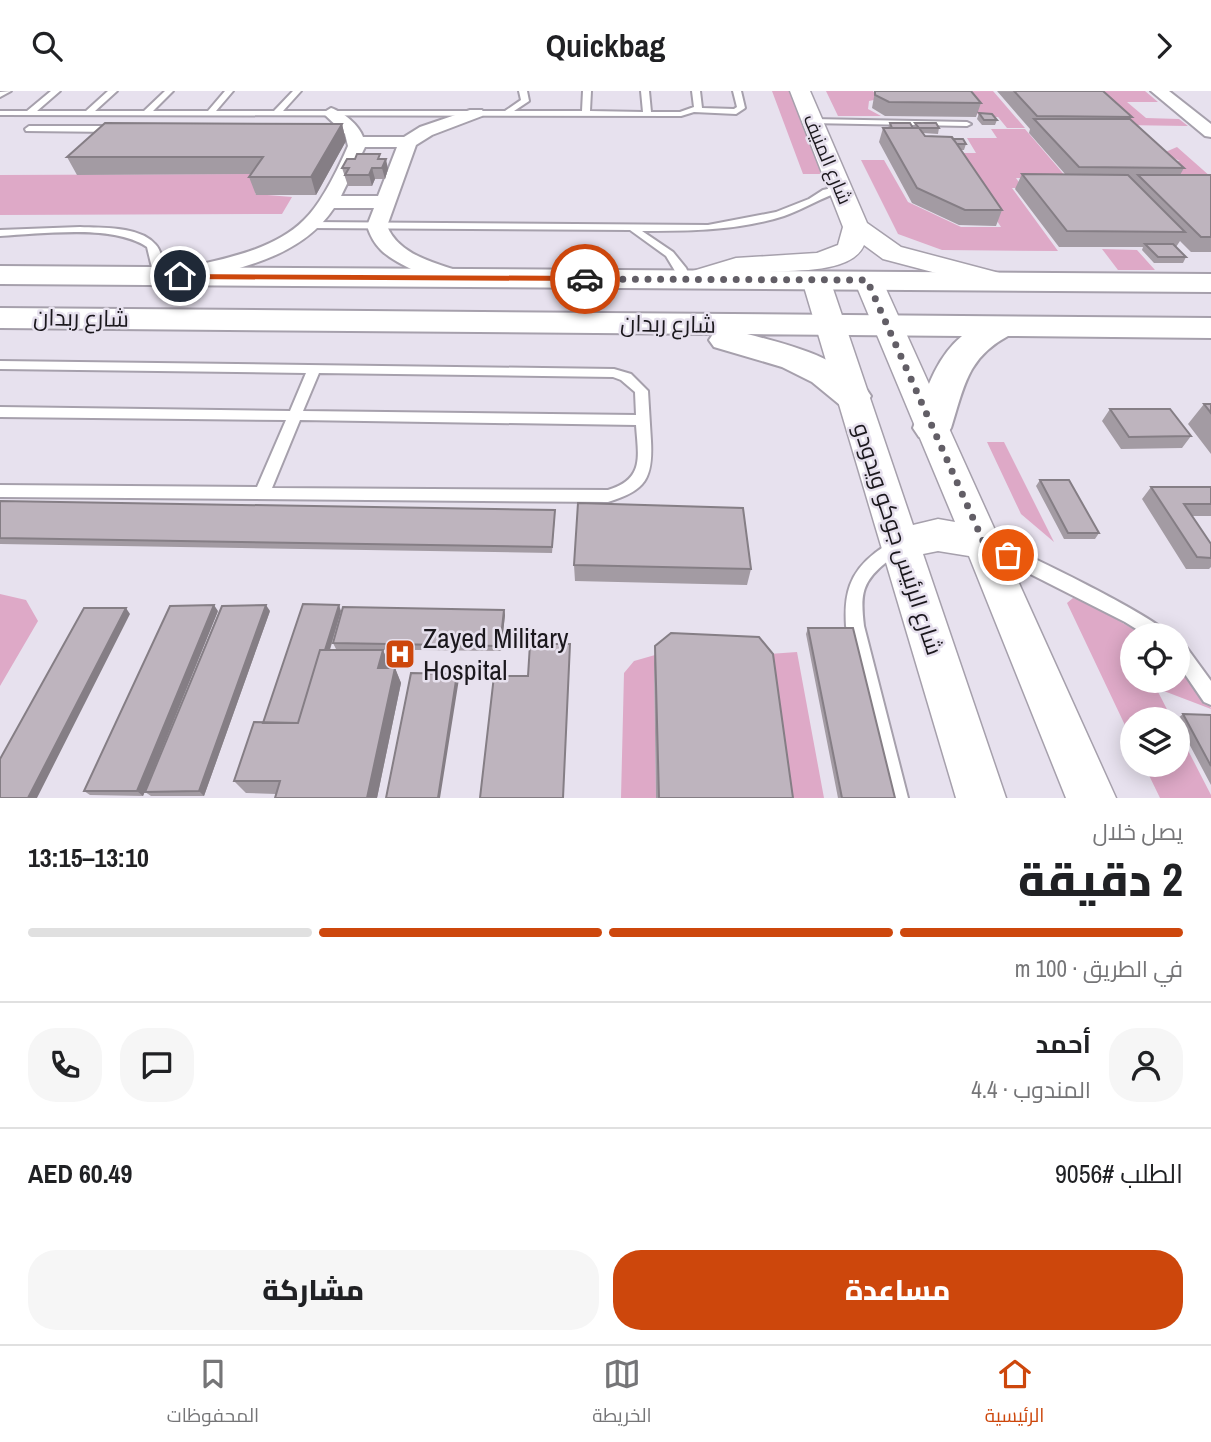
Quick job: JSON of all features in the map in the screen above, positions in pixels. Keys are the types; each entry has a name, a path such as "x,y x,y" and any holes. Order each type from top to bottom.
{"main road":[{"name":"شارع ربدان","path":"0,275 816,280 876,302 1001,327 1211,328"},
{"name":"شارع ربدان","path":"0,318 831,325 876,302 997,281 1211,283"},
{"path":"876,302 1174,299 1211,292"},
{"path":"645,324 784,354 821,370 853,396"},
{"path":"932,428 957,359 984,334 1001,327"}],"street":[{"name":"شارع المنيف","path":"800,91 856,226 879,246 900,256 997,281"},
{"path":"1159,91 1211,132"},
{"path":"170,276 270,249 293,238 311,225 356,150 357,142 353,132 331,113"},
{"path":"357,142 408,142 426,131 476,113"},
{"path":"408,142 384,202 377,226 379,235 392,249 456,278"},
{"path":"326,202 384,202"},
{"name":"شارع المنيف","path":"691,279 736,266 831,258 850,248 856,226"},
{"name":"شارع الرئيس جوكو ويدودو","path":"816,280 981,798"},
{"path":"876,302 984,543 1091,798"},
{"path":"899,544 938,535 984,543"}],"lane":[{"path":"0,95 6,91"},
{"path":"29,113 56,91"},
{"path":"88,113 113,91"},
{"path":"146,113 169,91"},
{"path":"210,113 229,91"},
{"path":"277,113 297,91"},
{"path":"504,112 522,105 525,101 523,91"},
{"path":"586,114 587,91"},
{"path":"645,91 647,114"},
{"path":"695,110 699,106 696,91"},
{"path":"0,113 681,114 695,110 725,113 739,110 741,106 737,91"},
{"path":"209,125 226,113"},
{"path":"812,121 967,124"},
{"path":"29,129 125,129"},
{"path":"311,225 683,229 735,225 787,211 827,192 841,189"},
{"path":"634,229 672,254 691,279"},
{"path":"0,233 90,231 139,236 151,245 170,276"},
{"path":"0,365 614,373 626,377 641,391 645,470 634,486 608,496 0,491"},
{"path":"262,493 315,368"},
{"path":"0,412 644,420"},
{"path":"984,543 1141,623"},
{"path":"898,798 855,626 852,597 863,573 899,544"},
{"path":"1190,667 1211,696"}],"shaded area":[{"path":"772,91 792,91 827,174 803,174"},
{"path":"826,91 873,91 878,99 869,101 868,109 881,116 838,116"},
{"path":"960,91 993,91 1025,128 1007,128 998,117 980,117"},
{"path":"1085,91 1145,91 1158,102 1127,102 1146,118 1179,119 1188,126 1122,125"},
{"path":"991,129 1025,129 1067,178 1016,178 1023,188 1012,188 1058,251 942,250 898,234 861,160 884,160 908,202 961,227 1001,227 952,153 976,153 967,138 997,138"},
{"path":"1177,147 1211,177 1176,179 1156,161 1180,161 1163,153"},
{"path":"269,174 255,194 292,197 282,214 0,215 0,175"},
{"path":"1102,249 1137,250 1155,270 1118,270"},
{"path":"987,442 1004,442 1054,542 1021,514"},
{"path":"0,594 26,600 38,621 0,686"},
{"path":"1073,598 1084,600 1123,623 1120,623 1120,693 1159,693 1166,707 1120,707 1120,715 1067,603"},
{"path":"669,651 654,664 656,798 621,798 624,673 634,661"},
{"path":"797,652 824,798 783,798 754,655"},
{"path":"1190,674 1204,690 1211,709 1169,693 1190,693"},
{"path":"1190,754 1211,798 1160,798 1150,777 1190,777"}],"building":[{"path":"875,91 971,91 981,103 889,102 875,95"},
{"path":"1014,91 1103,91 1132,117 1037,116"},
{"path":"979,113 992,114 997,120 984,120"},
{"path":"1034,119 1130,119 1184,168 1079,167"},
{"path":"105,123 342,124 311,177 249,177 263,157 67,157"},
{"path":"890,123 910,123 913,128 892,128"},
{"path":"915,123 936,123 939,128 919,128"},
{"path":"883,128 919,128 925,136 952,137 1002,210 965,210 917,188"},
{"path":"953,139 963,139 966,144 957,144"},
{"path":"357,154 380,154 378,159 386,159 382,168 372,168 369,175 345,175 349,168 342,168 347,159 355,159"},
{"path":"1022,174 1128,175 1185,232 1067,231"},
{"path":"1138,175 1211,175 1211,237 1201,237"},
{"path":"1145,244 1173,244 1186,257 1158,257"},
{"path":"1204,404 1211,404 1211,413"},
{"path":"1110,409 1170,409 1191,436 1129,437"},
{"path":"1040,480 1069,480 1099,533 1068,533"},
{"path":"1151,487 1211,487 1211,504 1184,504 1211,544 1211,558 1197,557"},
{"path":"0,501 555,510 552,547 0,538"},
{"path":"578,503 743,508 751,569 574,565"},
{"path":"303,604 339,605 325,650 320,650 298,723 263,723"},
{"path":"214,605 137,791 84,791 170,606"},
{"path":"266,605 199,791 145,792 222,606"},
{"path":"343,607 504,610 500,646 333,643"},
{"path":"84,608 126,608 28,798 0,798 0,759"},
{"path":"808,628 853,628 895,798 842,798"},
{"path":"671,633 759,637 773,654 793,798 659,798 655,646"},
{"path":"530,644 570,644 563,798 480,798 494,676 528,676"},
{"path":"320,650 383,650 378,668 395,668 367,798 275,798 280,781 234,781 254,722 298,723"},
{"path":"411,673 457,674 438,798 386,798"},
{"path":"1190,714 1211,715 1211,766 1190,727"}],"way so far":[{"path":"585,279 867,280 984,543 1008,555"}],"place":[{"name":"Zayed Military Hospital","path":"400,654"}],"route":[{"path":"180,276 585,279"}]}
